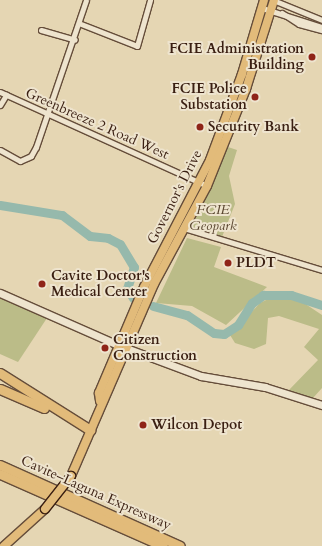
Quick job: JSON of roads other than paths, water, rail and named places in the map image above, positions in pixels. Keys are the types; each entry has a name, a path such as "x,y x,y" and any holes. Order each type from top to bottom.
{"highway":[{"path":"0,374 90,430"},
{"path":"0,389 90,430"},
{"name":"Cavite–Laguna Expressway","path":"0,465 180,546"},
{"name":"Cavite–Laguna Expressway","path":"0,474 163,546"}],"main road":[{"name":"Governor's Drive","path":"148,289 184,228 242,99 274,0"},
{"name":"Governor's Drive","path":"4,546 45,509 71,476 100,401 106,396 122,347 148,289 204,185 263,7"},
{"path":"263,7 270,12"}],"street":[{"path":"0,150 20,161 31,156 81,24 86,0"},
{"path":"81,24 137,46 150,0"},
{"path":"274,0 321,19"},
{"path":"270,12 281,12 322,26"},
{"path":"281,12 299,24 322,30"},
{"path":"40,30 75,40"},
{"name":"Greenbreeze 2 Road West","path":"0,92 47,117 204,185"},
{"path":"0,105 6,95"},
{"path":"184,228 322,270"},
{"path":"0,293 122,347 201,376 265,387 322,405"}],"waterway":[{"path":"0,205 62,215 90,236 108,238 120,244 134,267 127,288 133,298"},
{"path":"153,306 187,315 214,333 224,334 238,325 252,303 263,295 291,295 322,305"}],"place":[{"name":"FCIE Administration Building","path":"312,57"},
{"name":"FCIE Police Substation","path":"255,97"},
{"name":"Security Bank","path":"200,127"},
{"name":"PLDT","path":"228,263"},
{"name":"Cavite Doctor's Medical Center","path":"42,284"},
{"name":"Citizen Construction","path":"105,348"},
{"name":"Wilcon Depot","path":"143,425"}],"park label":[{"name":"FCIE Geopark","path":"213,218"}]}
